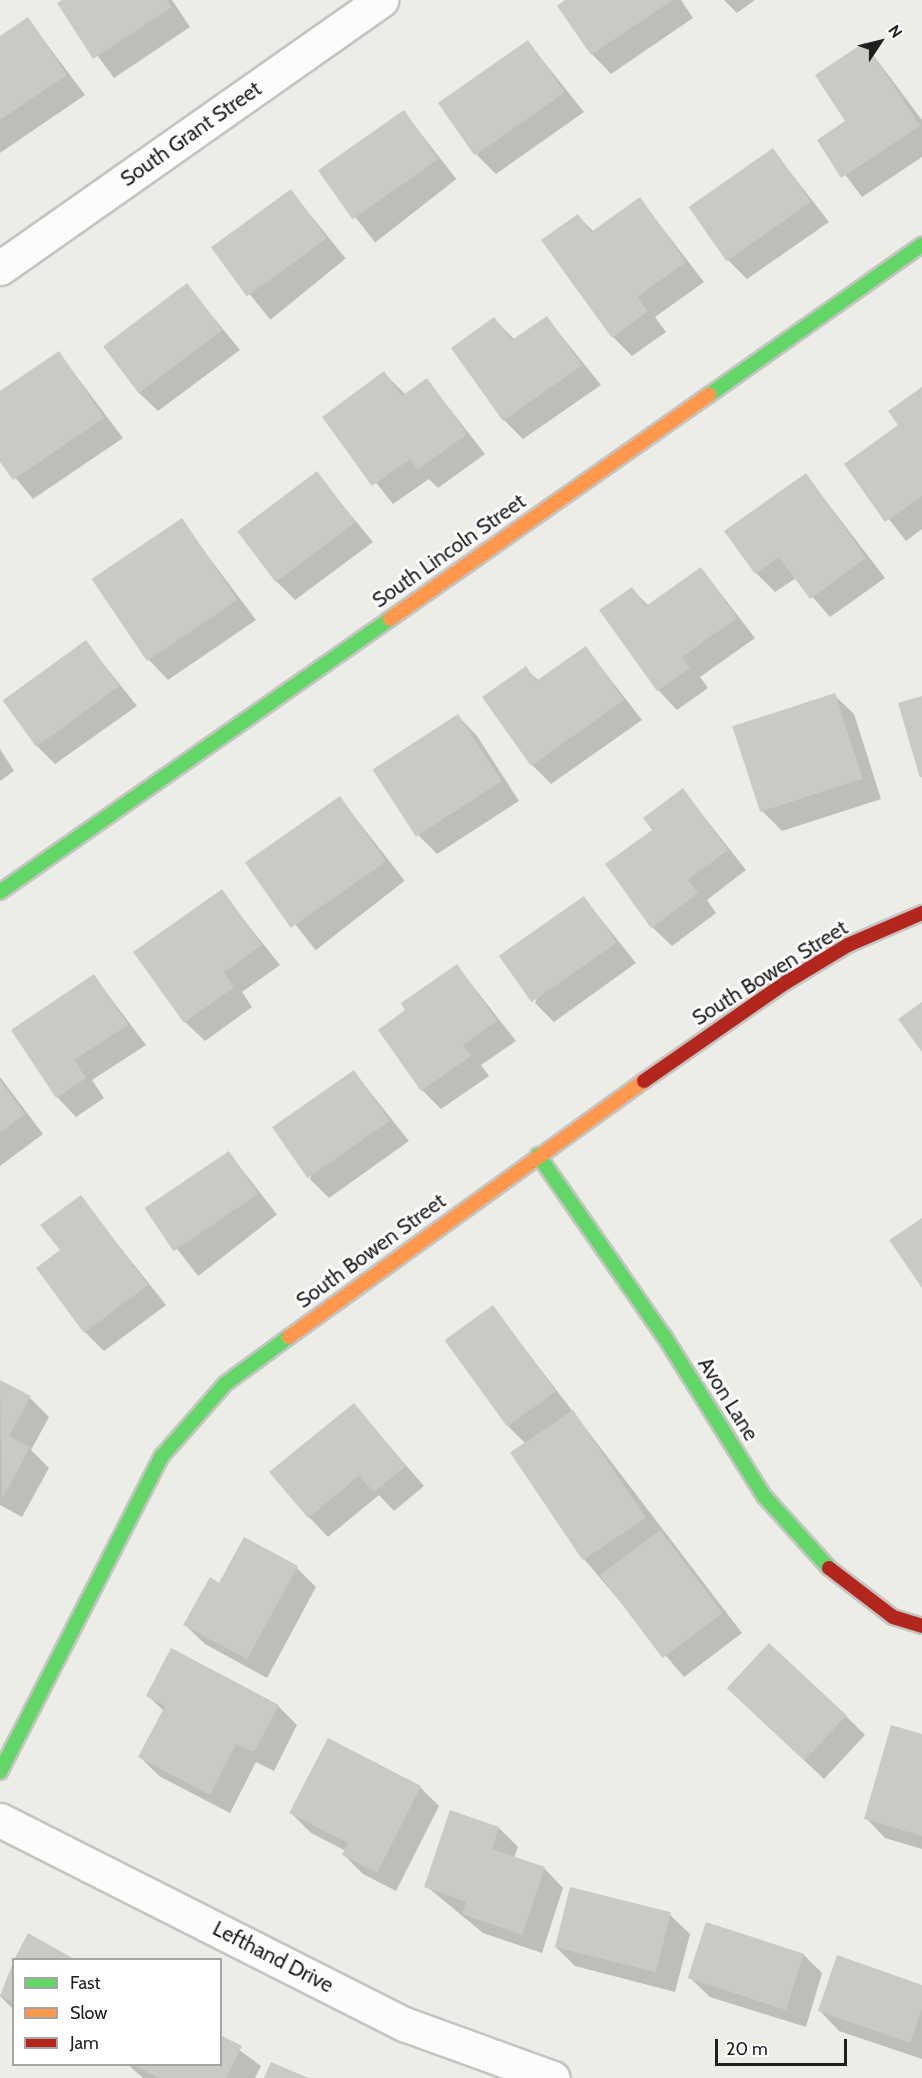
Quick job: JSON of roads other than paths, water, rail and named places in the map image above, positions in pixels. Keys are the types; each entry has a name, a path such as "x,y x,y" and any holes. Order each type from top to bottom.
{"street":[{"name":"South Grant Street","path":"0,268 381,0"},
{"name":"South Lincoln Street","path":"0,892 922,244"},
{"name":"South Bowen Street","path":"0,1772 162,1456 225,1384 538,1155 785,983 848,945 922,913"},
{"name":"Avon Lane","path":"538,1155 664,1336 764,1496 832,1572 893,1617 922,1626"},
{"name":"Lefthand Drive","path":"0,1820 404,2024 553,2078"}]}
